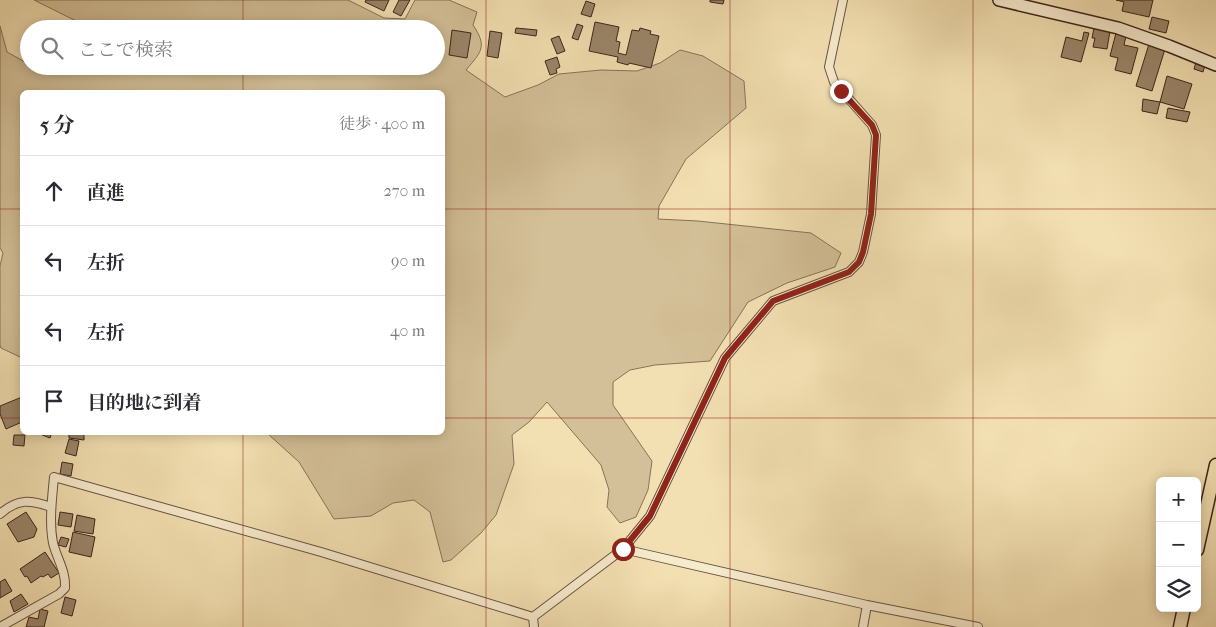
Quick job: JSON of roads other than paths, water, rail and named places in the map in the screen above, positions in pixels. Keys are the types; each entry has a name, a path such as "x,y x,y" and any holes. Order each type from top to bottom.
{"main road":[{"path":"1003,1 1118,28 1216,65"},
{"path":"1201,532 1216,465"},
{"path":"1180,627 1183,612"}],"street":[{"path":"533,617 623,549 650,516 725,358 773,301 849,272 859,262 871,214 876,135 872,125 834,82 829,67 843,0"},
{"path":"0,627 59,594 65,588 64,572 53,543 51,507 54,478 321,552 533,617"},
{"path":"0,514 8,506 24,501 51,507"},
{"path":"623,549 867,605 978,627"},
{"path":"863,627 867,605"},
{"path":"533,617 534,627"}]}
